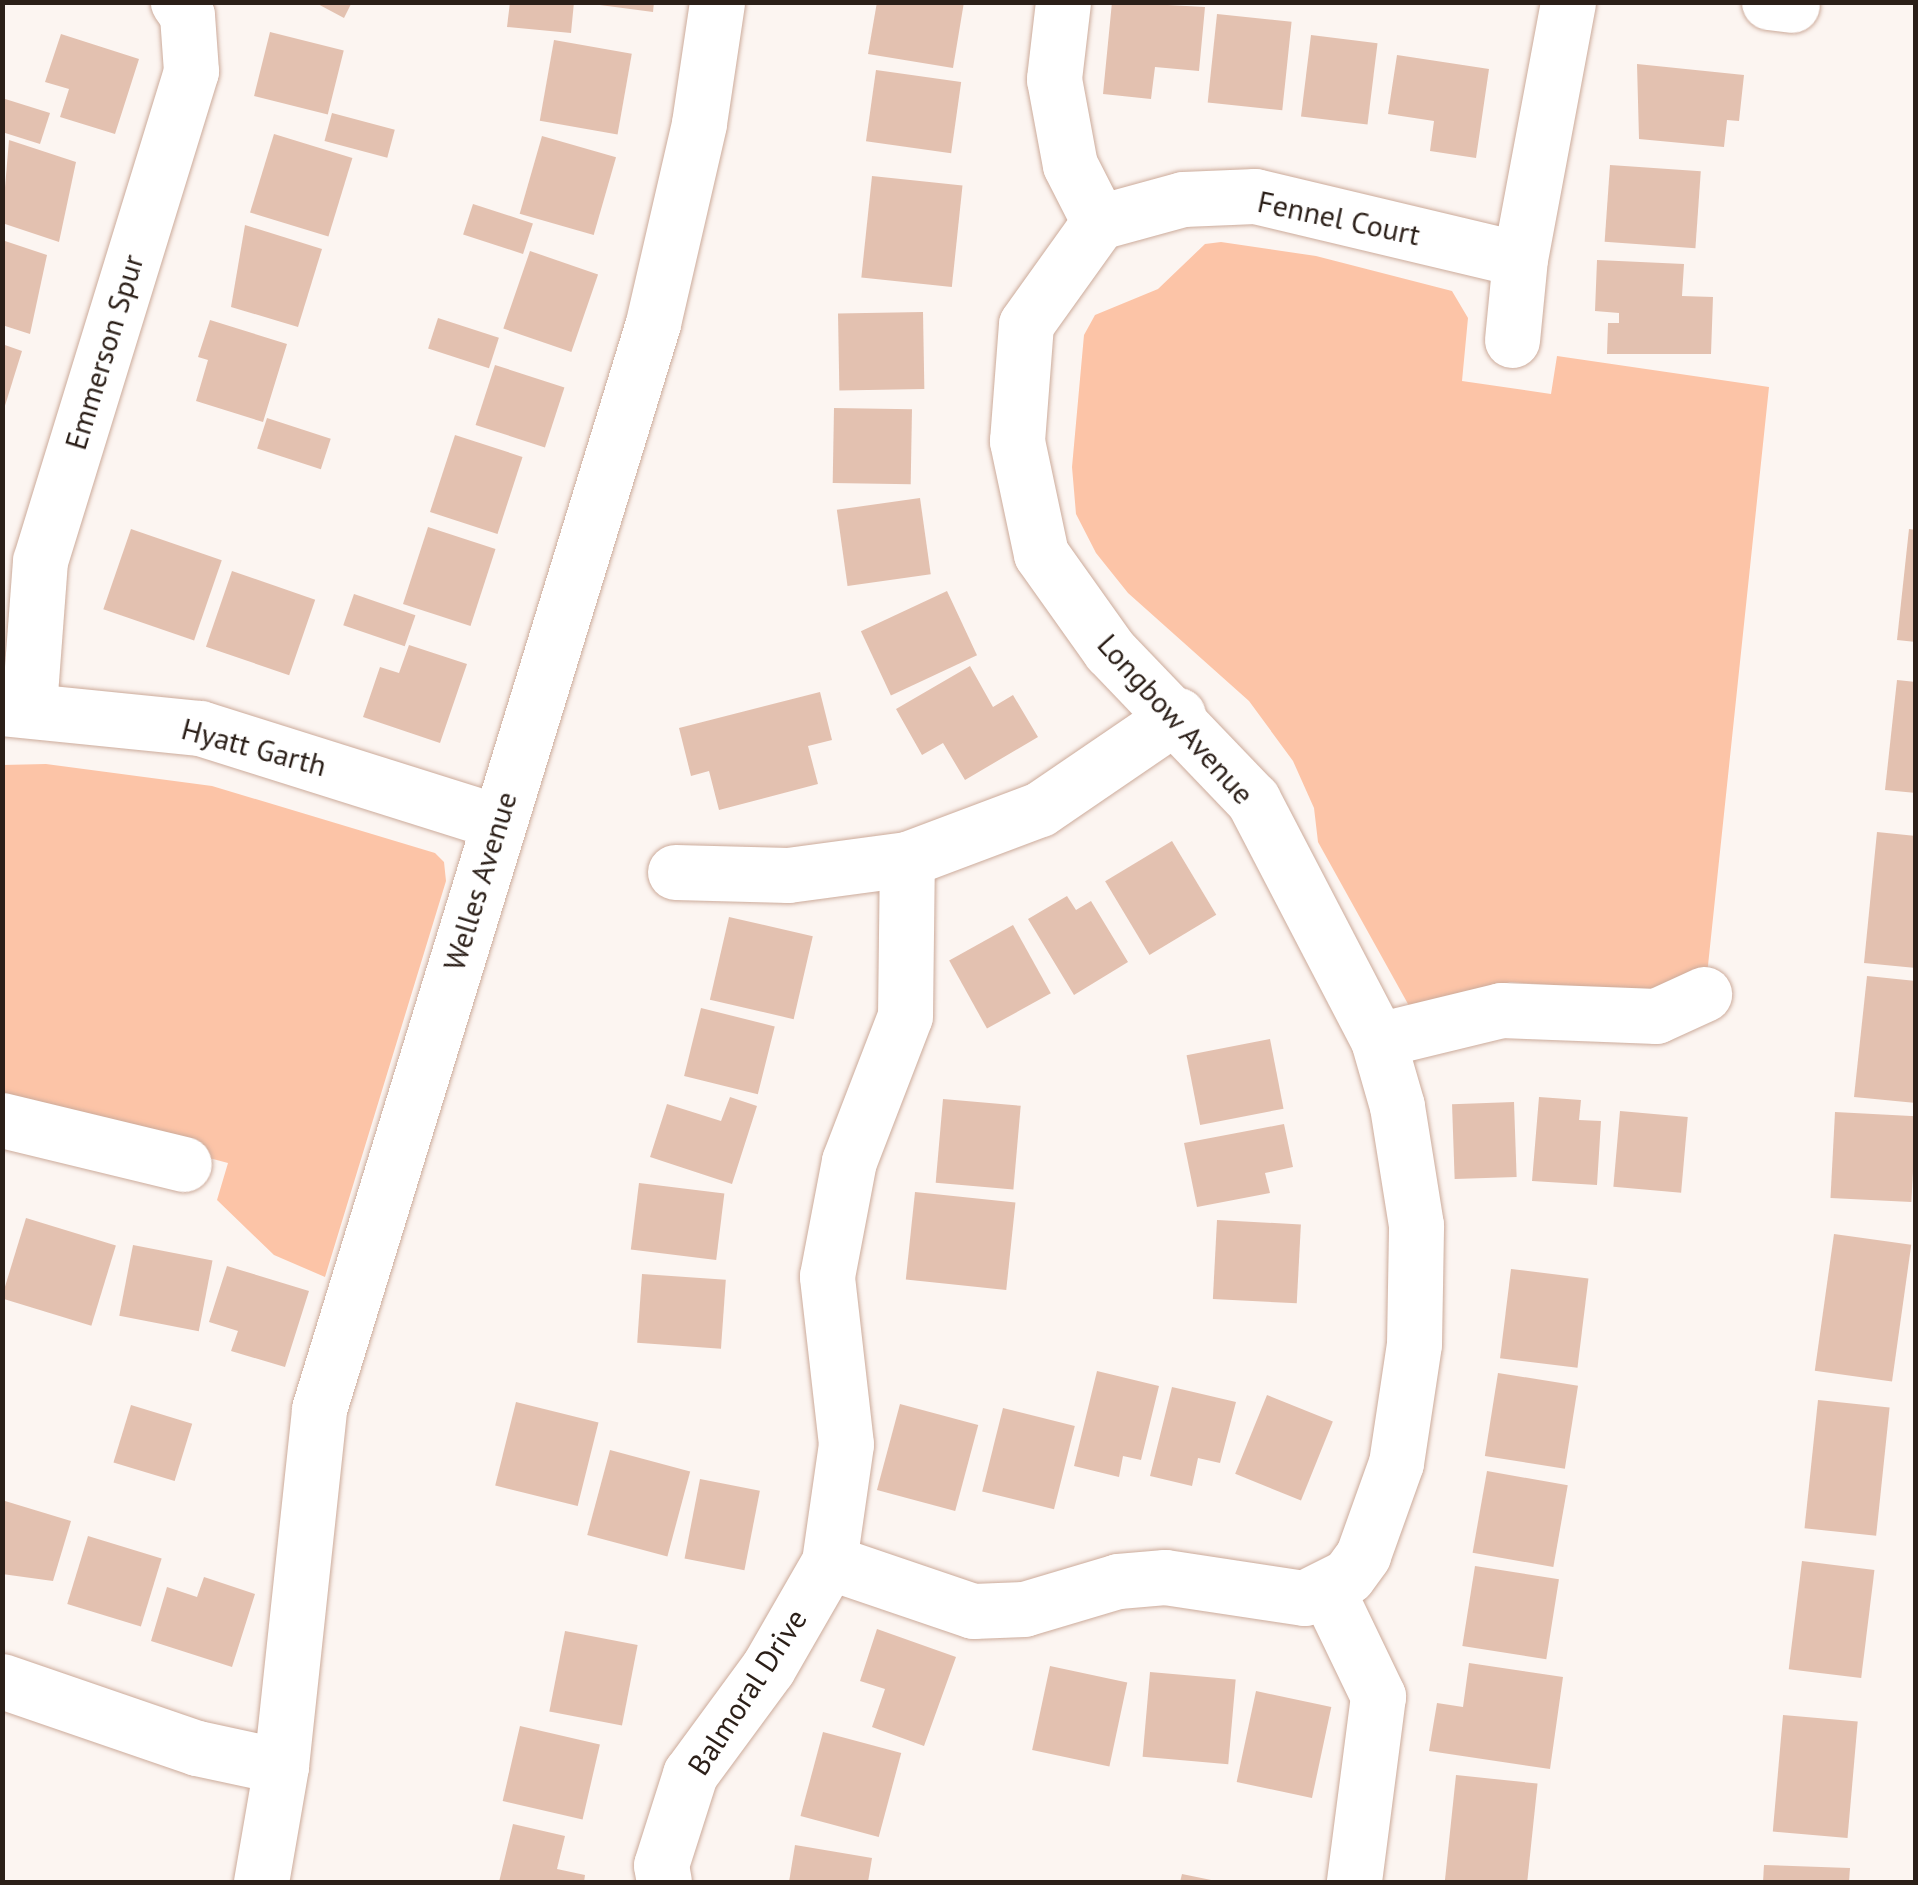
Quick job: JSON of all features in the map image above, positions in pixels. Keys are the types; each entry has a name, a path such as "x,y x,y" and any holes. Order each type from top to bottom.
{"street":[{"name":"Emmerson Spur","path":"16,707 40,562 191,71 187,15 178,2"},
{"name":"Welles Avenue","path":"261,1882 281,1766 319,1409 653,323 700,123 717,2"},
{"path":"1062,2 1054,80 1070,165 1099,222"},
{"path":"1512,340 1520,259 1568,2"},
{"name":"Fennel Court","path":"1099,222 1184,199 1255,196 1520,259"},
{"name":"Longbow Avenue","path":"1099,222 1026,324 1017,441 1041,554 1110,651 1178,715 1253,800 1378,1040 1397,1106 1416,1225 1414,1344 1396,1463 1363,1555 1328,1590"},
{"name":"Hyatt Garth","path":"16,707 200,728 498,822"},
{"path":"675,872 788,875 907,859 1040,809 1178,715"},
{"name":"Balmoral Drive","path":"664,1882 661,1865 690,1774 768,1668 830,1562 846,1444 826,1276 850,1161 905,1016 907,859"},
{"path":"1378,1040 1501,1010 1656,1016 1704,994"},
{"path":"2,1120 184,1164"},
{"path":"830,1562 972,1611 1024,1609 1118,1581 1165,1577 1280,1598 1328,1590 1378,1696 1354,1882"},
{"path":"2,1680 197,1748 281,1766"}],"shaded area":[{"path":"1221,242 1316,256 1452,291 1468,318 1462,381 1551,394 1557,356 1769,387 1707,975 1643,992 1510,982 1413,1013 1318,842 1314,808 1293,761 1249,701 1128,593 1096,553 1076,514 1072,467 1084,335 1095,315 1158,289 1205,244"},
{"path":"46,764 212,786 435,853 444,862 446,881 325,1277 274,1255 217,1200 228,1163 3,1103 2,765"}],"building":[{"path":"314,2 352,2 344,18"},
{"path":"510,2 574,2 571,33 507,27"},
{"path":"577,2 654,2 653,12"},
{"path":"877,2 964,2 953,68 868,54"},
{"path":"1112,2 1205,7 1199,71 1155,67 1151,99 1103,94"},
{"path":"1217,14 1292,22 1282,110 1208,103"},
{"path":"270,32 344,50 328,114 254,96"},
{"path":"61,34 139,59 115,134 60,117 69,89 45,82"},
{"path":"1311,35 1378,43 1368,125 1301,116"},
{"path":"554,40 632,54 618,134 540,121"},
{"path":"1397,55 1489,69 1476,158 1430,151 1434,121 1388,114"},
{"path":"1637,64 1744,75 1739,121 1727,120 1724,147 1639,139"},
{"path":"876,70 961,82 951,153 866,141"},
{"path":"2,98 50,113 40,144 2,132"},
{"path":"332,113 395,130 387,158 324,141"},
{"path":"274,134 352,158 328,236 250,212"},
{"path":"542,136 616,157 594,235 520,214"},
{"path":"9,140 76,162 59,242 2,223"},
{"path":"1610,165 1701,171 1695,248 1605,242"},
{"path":"872,176 963,186 952,287 861,277"},
{"path":"473,204 533,223 523,254 463,234"},
{"path":"245,225 322,249 298,327 231,307"},
{"path":"2,240 47,255 30,334 2,325"},
{"path":"530,251 598,274 571,352 503,329"},
{"path":"1597,260 1684,264 1682,296 1713,297 1711,354 1607,354 1608,323 1619,323 1619,313 1595,311"},
{"path":"923,312 924,389 839,390 838,313"},
{"path":"438,318 499,338 489,368 428,348"},
{"path":"210,320 287,344 263,422 196,401 208,360 198,357"},
{"path":"2,344 22,351 3,412 2,412"},
{"path":"495,365 564,388 545,447 476,425"},
{"path":"834,408 912,409 911,484 833,483"},
{"path":"267,418 331,439 321,469 257,448"},
{"path":"455,435 523,457 497,534 430,512"},
{"path":"920,498 931,574 848,586 837,510"},
{"path":"428,527 496,549 470,626 403,604"},
{"path":"131,529 222,560 194,641 103,609"},
{"path":"1909,529 1916,530 1916,642 1897,640"},
{"path":"232,571 315,600 289,675 206,647"},
{"path":"947,591 977,655 891,695 861,631"},
{"path":"354,594 415,615 405,646 343,625"},
{"path":"409,645 467,664 440,743 363,717 380,667 399,673"},
{"path":"970,666 993,707 1013,695 1038,737 965,780 943,743 922,755 896,709"},
{"path":"1897,680 1916,682 1916,793 1885,790"},
{"path":"820,692 832,740 808,746 818,784 719,810 709,771 691,776 679,728"},
{"path":"1877,832 1916,836 1916,968 1864,963"},
{"path":"1172,841 1216,915 1149,955 1105,881"},
{"path":"1067,896 1076,910 1091,901 1128,962 1074,995 1028,919"},
{"path":"729,917 813,936 794,1019 710,1000"},
{"path":"1013,925 1051,993 987,1029 949,960"},
{"path":"1867,976 1916,981 1916,1103 1854,1097"},
{"path":"701,1008 775,1026 758,1094 684,1076"},
{"path":"1270,1039 1284,1109 1200,1125 1187,1055"},
{"path":"730,1097 757,1106 732,1184 650,1157 667,1104 721,1121"},
{"path":"1539,1097 1581,1100 1579,1120 1601,1121 1597,1185 1532,1181"},
{"path":"943,1099 1021,1106 1013,1189 936,1183"},
{"path":"1514,1102 1517,1177 1455,1179 1452,1104"},
{"path":"1620,1111 1688,1117 1681,1193 1613,1187"},
{"path":"1835,1112 1916,1116 1911,1202 1830,1198"},
{"path":"1284,1124 1293,1167 1265,1173 1270,1193 1197,1207 1184,1143"},
{"path":"639,1183 724,1193 716,1260 631,1250"},
{"path":"915,1192 1015,1203 1006,1290 906,1280"},
{"path":"26,1218 116,1245 91,1326 2,1299"},
{"path":"1217,1220 1301,1224 1297,1303 1213,1299"},
{"path":"1834,1234 1911,1245 1892,1382 1815,1371"},
{"path":"133,1245 213,1260 199,1331 119,1316"},
{"path":"227,1266 309,1291 285,1367 231,1351 238,1331 209,1322"},
{"path":"1511,1269 1588,1279 1577,1368 1500,1358"},
{"path":"642,1274 726,1280 721,1349 637,1343"},
{"path":"1097,1371 1159,1386 1141,1460 1123,1456 1119,1477 1074,1466"},
{"path":"1498,1373 1578,1386 1565,1469 1485,1456"},
{"path":"1172,1387 1236,1402 1220,1463 1198,1458 1192,1486 1150,1476"},
{"path":"1267,1395 1333,1422 1301,1500 1235,1474"},
{"path":"1818,1400 1890,1408 1876,1536 1805,1528"},
{"path":"516,1402 598,1423 578,1506 495,1485"},
{"path":"900,1404 978,1425 955,1511 877,1490"},
{"path":"131,1405 192,1424 175,1481 113,1462"},
{"path":"1003,1408 1075,1426 1054,1509 982,1491"},
{"path":"610,1450 690,1471 667,1556 587,1535"},
{"path":"1487,1471 1568,1485 1553,1567 1473,1553"},
{"path":"700,1479 760,1491 744,1570 685,1559"},
{"path":"5,1501 71,1521 53,1581 2,1574"},
{"path":"88,1536 162,1559 141,1626 67,1604"},
{"path":"1802,1561 1874,1570 1861,1678 1789,1669"},
{"path":"1475,1566 1559,1579 1546,1659 1462,1646"},
{"path":"204,1577 255,1594 232,1667 151,1641 167,1587 197,1597"},
{"path":"877,1629 956,1657 924,1746 872,1727 885,1689 860,1681"},
{"path":"565,1631 638,1645 622,1726 549,1711"},
{"path":"1469,1663 1563,1677 1550,1769 1429,1751 1437,1703 1463,1707"},
{"path":"1050,1666 1127,1682 1109,1767 1032,1750"},
{"path":"1150,1672 1236,1679 1228,1764 1143,1757"},
{"path":"1256,1691 1331,1707 1312,1798 1237,1782"},
{"path":"1783,1715 1858,1722 1848,1838 1773,1832"},
{"path":"520,1726 600,1744 583,1819 503,1801"},
{"path":"823,1732 901,1753 879,1837 800,1816"},
{"path":"1456,1775 1538,1784 1527,1882 1445,1882"},
{"path":"513,1824 565,1836 557,1869 585,1875 584,1882 499,1882"},
{"path":"795,1845 872,1858 868,1882 789,1882"},
{"path":"1764,1865 1850,1868 1849,1882 1763,1882"},
{"path":"1182,1874 1216,1881 1180,1882"}]}
